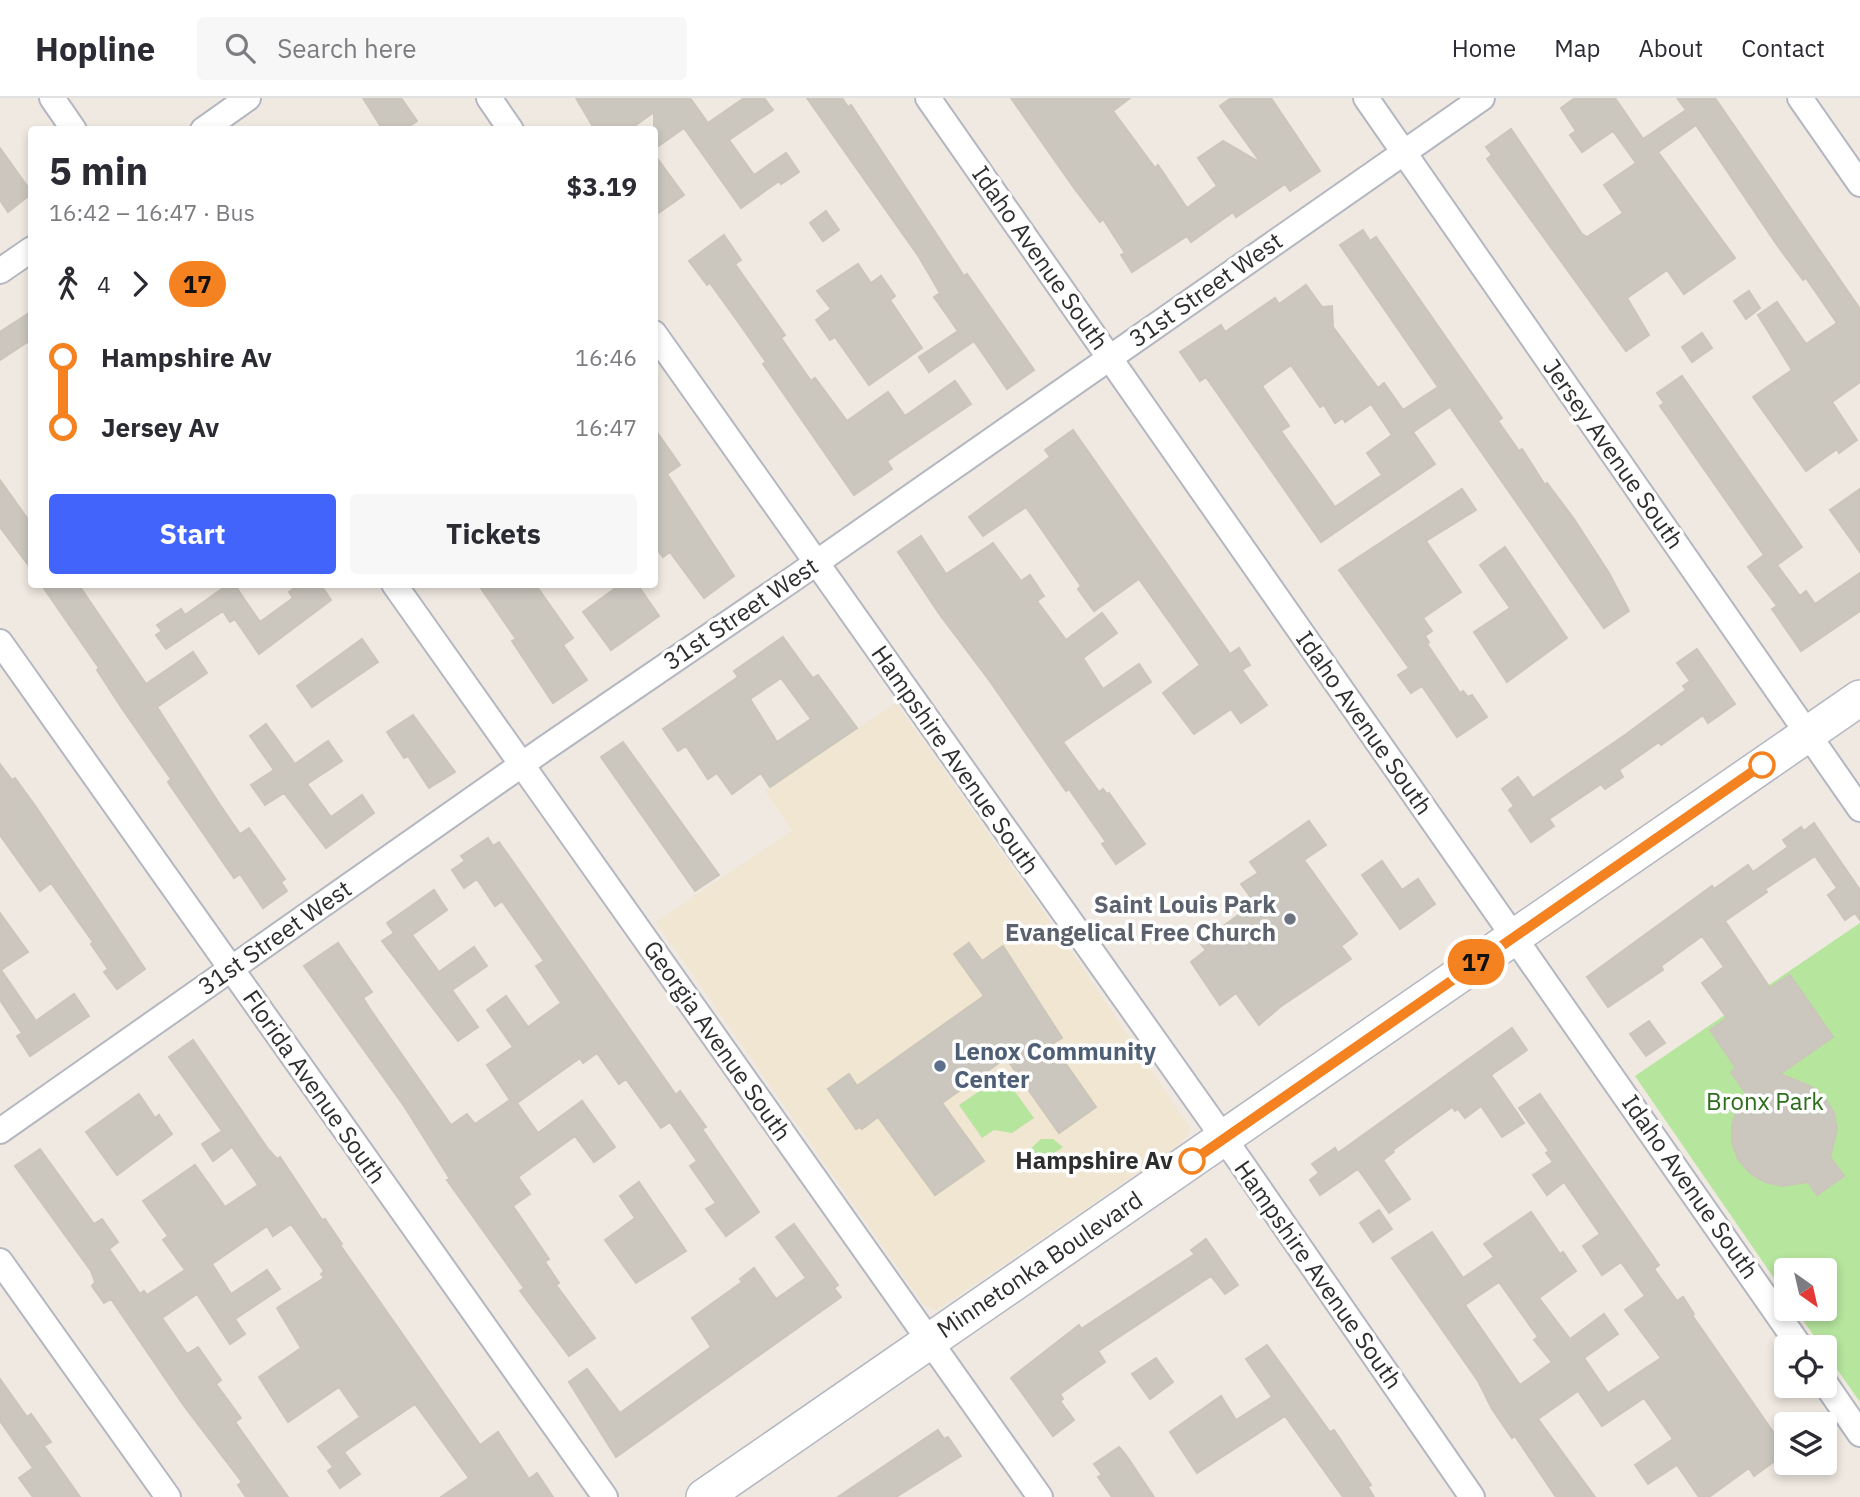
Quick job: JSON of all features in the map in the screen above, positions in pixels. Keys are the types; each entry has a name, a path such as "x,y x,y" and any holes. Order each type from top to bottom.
{"main road":[{"name":"Minnetonka Boulevard","path":"704,1497 1860,698"}],"street":[{"path":"52,98 71,126"},
{"path":"209,126 248,98"},
{"path":"489,98 508,126"},
{"name":"Idaho Avenue South","path":"928,98 1792,1335"},
{"name":"Jersey Avenue South","path":"1366,98 1860,809"},
{"name":"31st Street West","path":"0,1131 521,765 816,563 1482,98"},
{"path":"1800,98 1860,184"},
{"path":"0,271 28,252"},
{"name":"Hampshire Avenue South","path":"658,339 1223,1139 1472,1497"},
{"name":"Georgia Avenue South","path":"397,588 1040,1497"},
{"name":"Florida Avenue South","path":"0,642 605,1497"},
{"path":"0,1261 168,1497"},
{"path":"1835,1398 1860,1434"}],"shaded area":[{"path":"896,703 1074,955 1191,1130 1180,1144 935,1311 923,1304 656,922 792,831 765,791"}],"green space":[{"name":"Bronx Park","path":"1860,923 1860,1402 1837,1369 1837,1335 1813,1335 1804,1321 1838,1321 1838,1258 1774,1258 1774,1278 1635,1076"},
{"path":"1003,1075 1034,1118 1012,1133 994,1130 982,1138 959,1105"},
{"path":"1041,1139 1053,1139 1063,1147 1031,1170 1028,1151"}],"building":[{"path":"363,98 401,98 417,121 410,126 380,126"},
{"path":"576,98 690,98 708,123 744,98 764,98 773,110 729,140 754,175 786,153 799,172 781,184 779,181 741,208 684,128 658,146 658,126 654,126 654,112 635,126 593,126"},
{"path":"807,98 842,98 848,107 851,105 964,276 967,274 1034,370 1007,389 974,341 929,372 919,357 958,331 934,297 940,293 919,257"},
{"path":"1011,98 1130,98 1113,111 1155,168 1158,165 1187,208 1217,186 1198,158 1223,141 1261,163 1220,106 1231,98 1271,98 1320,171 1290,191 1285,184 1236,217 1233,212 1191,242 1187,236 1132,272 1121,255 1125,253 1103,219 1100,222 1074,188"},
{"path":"1575,98 1615,98 1643,139 1686,110 1677,98 1715,98 1860,309 1860,382 1832,402 1857,440 1839,453 1837,449 1806,471 1753,397 1792,370 1758,315 1777,302 1806,344 1837,323 1806,278 1803,280 1777,245 1696,125 1658,152 1735,258 1684,294 1667,270 1627,298 1649,335 1626,351 1487,159 1492,155 1486,147 1511,129 1582,234 1587,237 1623,213 1604,185 1636,163 1613,131 1582,152 1570,135 1576,131 1561,108"},
{"path":"0,148 28,187 28,196 8,212 0,200"},
{"path":"658,159 684,195 658,213"},
{"path":"826,211 839,230 823,241 810,223"},
{"path":"1363,230 1370,241 1376,237 1502,418 1498,421 1519,451 1522,449 1545,485 1547,483 1574,519 1609,573 1629,611 1604,628 1450,407 1413,432 1435,464 1321,542 1206,377 1200,381 1180,352 1221,325 1225,332 1275,298 1279,304 1306,285 1322,307 1332,306 1333,327 1378,388 1384,383 1403,410 1438,387 1340,245","holes":["1291,365 1320,407 1324,405 1335,423 1343,418 1345,422 1371,404 1392,435 1367,453 1382,475 1335,507 1281,431 1289,426 1262,386"]},
{"path":"724,235 741,260 735,264 785,335 781,338 811,381 815,378 847,421 888,392 905,416 955,381 971,404 887,461 892,469 854,495 763,364 766,362 741,326 710,283 707,285 689,261"},
{"path":"858,264 871,283 881,276 895,296 890,300 922,348 869,385 835,337 830,340 816,320 831,309 817,291"},
{"path":"1749,291 1760,308 1746,319 1734,301"},
{"path":"28,314 28,342 0,360 0,332"},
{"path":"1702,333 1712,348 1692,362 1682,347"},
{"path":"1682,376 1802,547 1777,565 1800,596 1806,591 1815,604 1860,573 1860,611 1801,651 1772,609 1777,606 1748,567 1764,555 1660,406 1664,403 1657,393"},
{"path":"1073,430 1230,654 1239,648 1250,665 1242,670 1267,705 1241,723 1231,709 1194,734 1163,693 1200,665 1139,579 1094,611 1078,589 1081,586 1026,507 983,536 969,517 1050,457 1045,450"},
{"path":"658,434 680,465 667,474 734,576 704,598 670,552 663,557 658,550"},
{"path":"0,480 28,519 28,565 0,527"},
{"path":"1462,489 1476,510 1426,541 1461,592 1423,618 1432,631 1425,636 1429,642 1427,644 1460,693 1463,691 1468,697 1472,695 1487,717 1457,737 1422,686 1411,693 1398,675 1409,668 1339,570"},
{"path":"1860,489 1860,552 1830,510"},
{"path":"921,536 946,574 993,543 1021,581 1030,575 1044,596 1037,601 1066,640 1102,613 1117,633 1083,658 1103,689 1139,664 1151,682 1063,742 1099,792 1103,789 1109,793 1145,844 1116,864 1102,844 1106,842 1069,789 1066,791 898,552"},
{"path":"1505,547 1567,638 1507,682 1474,632 1510,608 1480,565"},
{"path":"44,588 81,588 146,684 193,652 207,673 157,707 240,834 249,828 285,879 281,882 287,891 263,908 240,874 234,878 168,782 171,779 97,670 99,668"},
{"path":"223,588 237,588 260,622 293,598 289,592 294,588 323,588 331,600 259,654 235,619 230,622 223,611 166,649 156,635 162,631 157,625 181,609 185,615"},
{"path":"481,588 538,588 573,638 563,645 587,680 553,703 512,641 516,639"},
{"path":"616,588 640,588 659,616 611,650 583,612"},
{"path":"783,637 813,678 818,675 857,728 770,787 761,773 732,794 717,773 708,779 686,746 678,751 663,729 738,677 734,671","holes":["781,678 811,719 777,742 750,699"]},
{"path":"362,639 378,662 312,707 297,686"},
{"path":"1697,649 1735,704 1708,723 1703,715 1661,745 1659,742 1619,770 1623,777 1605,789 1601,784 1549,819 1554,826 1531,842 1509,810 1514,806 1502,789 1518,777 1533,798 1625,735 1686,690 1683,686 1690,681 1677,663"},
{"path":"413,715 455,772 429,788 408,756 404,758 387,732"},
{"path":"266,724 295,764 328,741 342,761 307,784 331,817 362,795 374,813 326,848 284,793 265,805 251,785 274,770 250,736"},
{"path":"623,742 719,875 695,891 601,757"},
{"path":"0,764 12,780 15,778 36,807 145,969 117,989 104,972 108,969 91,944 93,942 51,883 40,891 0,835"},
{"name":"Saint Louis Park Evangelical Free Church","path":"1309,821 1326,845 1304,860 1357,934 1341,946 1351,959 1280,1007 1259,1025 1236,993 1220,1005 1191,962 1206,950 1200,943 1255,903 1241,884 1258,873 1250,862"},
{"path":"1814,823 1860,890 1860,920 1855,913 1845,920 1828,895 1837,888 1815,856 1765,889 1767,892 1725,921 1770,988 1790,975 1833,1037 1780,1074 1812,1087 1825,1098 1834,1113 1837,1130 1830,1157 1844,1176 1817,1195 1808,1182 1782,1186 1765,1182 1750,1173 1738,1159 1732,1143 1732,1125 1737,1109 1747,1095 1731,1072 1736,1068 1710,1030 1727,1018 1702,983 1724,967 1702,936 1661,966 1663,970 1608,1007 1587,977 1712,886 1714,889 1748,865 1753,872 1788,847 1783,840 1801,827 1804,831"},
{"path":"488,838 493,846 499,842 676,1095 680,1091 706,1127 702,1129 759,1212 726,1236 706,1209 716,1203 690,1166 697,1161 670,1122 661,1128 626,1079 619,1084 597,1053 583,1063 580,1058 517,1103 538,1133 582,1101 615,1147 594,1162 575,1136 518,1177 530,1194 513,1206 549,1259 545,1262 559,1283 556,1285 595,1338 569,1356 520,1291 524,1288 447,1180 450,1179 404,1106 304,966 338,943 372,992 363,998 451,1125 467,1114 475,1124 510,1100 487,1065 513,1047 487,1010 506,996 528,1027 561,1003 536,966 544,961 502,901 495,906 477,879 464,888 452,870 465,861 461,856"},
{"path":"1382,861 1402,890 1418,879 1435,904 1400,929 1362,875"},
{"path":"434,890 447,910 412,935 439,972 474,947 487,966 452,990 478,1027 458,1041 382,941 394,933 387,923"},
{"path":"0,913 28,952 1,970 36,1021 74,994 89,1016 30,1056 17,1036 22,1033 0,1000"},
{"name":"Lenox Community Center","path":"969,943 982,961 1003,946 1062,1038 1052,1044 1096,1107 1059,1133 1006,1058 942,1103 984,1161 935,1195 878,1117 862,1129 856,1129 828,1089 849,1074 857,1086 984,996 954,954"},
{"path":"1649,1021 1665,1043 1646,1056 1630,1034"},
{"path":"1512,1028 1527,1050 1491,1075 1524,1123 1502,1137 1481,1106 1465,1118 1458,1109 1455,1111 1452,1107 1383,1160 1410,1199 1389,1213 1358,1169 1320,1195 1310,1180 1319,1173 1312,1164 1335,1148 1338,1153"},
{"path":"193,1040 268,1149 277,1159 280,1157 322,1220 325,1219 342,1244 340,1245 480,1445 498,1432 529,1479 537,1473 553,1497 441,1497 469,1478 415,1404 344,1452 360,1474 340,1488 328,1471 333,1467 318,1447 360,1417 339,1387 288,1422 259,1377 301,1348 277,1308 324,1278 321,1274 324,1271 291,1224 273,1236 267,1226 212,1264 231,1294 267,1270 280,1289 235,1319 245,1334 230,1344 197,1294 162,1318 187,1354 198,1347 221,1380 216,1384 241,1418 235,1422 288,1497 246,1497 238,1485 242,1482 184,1406 111,1299 104,1303 92,1286 95,1282 91,1271 15,1166 40,1149 94,1224 102,1219 118,1242 109,1249 140,1294 144,1291 147,1295 185,1270 163,1240 168,1236 143,1201 195,1165 225,1207 258,1185 232,1147 213,1161 202,1144 222,1131 169,1057"},
{"path":"139,1094 155,1118 159,1115 172,1134 117,1175 86,1132"},
{"path":"1540,1094 1659,1265 1654,1269 1677,1301 1683,1297 1694,1314 1692,1315 1774,1433 1774,1461 1754,1476 1749,1468 1709,1497 1699,1497 1677,1465 1648,1484 1635,1465 1673,1439 1644,1398 1602,1426 1578,1391 1538,1419 1595,1497 1556,1497 1515,1436 1512,1438 1492,1409 1478,1381 1392,1258 1432,1232 1463,1278 1494,1257 1484,1244 1531,1212 1560,1254 1563,1252 1576,1271 1539,1298 1570,1339 1604,1314 1618,1334 1584,1358 1608,1393 1661,1358 1625,1310 1645,1296 1621,1262 1602,1275 1583,1246 1600,1234 1564,1182 1547,1195 1533,1175 1553,1162 1546,1153 1549,1151 1519,1108","holes":["1499,1282 1538,1337 1534,1340 1552,1362 1520,1385 1465,1305"]},
{"path":"639,1182 686,1251 636,1283 605,1240 635,1218 620,1196"},
{"path":"1379,1210 1392,1229 1373,1242 1360,1223"},
{"path":"794,1224 838,1285 834,1288 841,1297 616,1457 569,1382 587,1369 620,1413 711,1347 692,1318 742,1282 740,1279 754,1268 776,1299 806,1278 776,1237"},
{"path":"1206,1239 1238,1285 1225,1294 1211,1276 1098,1351 1105,1362 1060,1394 1063,1399 1060,1401 1074,1420 1053,1436 1011,1378 1079,1325 1081,1329 1195,1254 1191,1250"},
{"path":"1267,1345 1330,1432 1334,1430 1371,1485 1368,1487 1374,1497 1343,1497 1285,1416 1197,1473 1170,1432 1221,1396 1236,1420 1272,1397 1246,1359"},
{"path":"1156,1358 1173,1382 1150,1399 1132,1374"},
{"path":"0,1379 27,1417 31,1414 51,1442 44,1446 80,1497 33,1497 19,1478 33,1468 0,1421"},
{"path":"938,1430 944,1439 948,1437 961,1456 896,1497 838,1497"},
{"path":"1119,1447 1154,1497 1112,1497 1098,1477 1102,1475 1094,1464"}],"bus line":[{"name":"17","path":"1192,1161 1762,765"}],"place":[{"name":"Saint Louis Park Evangelical Free Church","path":"1290,919"},
{"name":"Lenox Community Center","path":"940,1066"},
{"name":"Hampshire Av","path":"1192,1161"}]}
